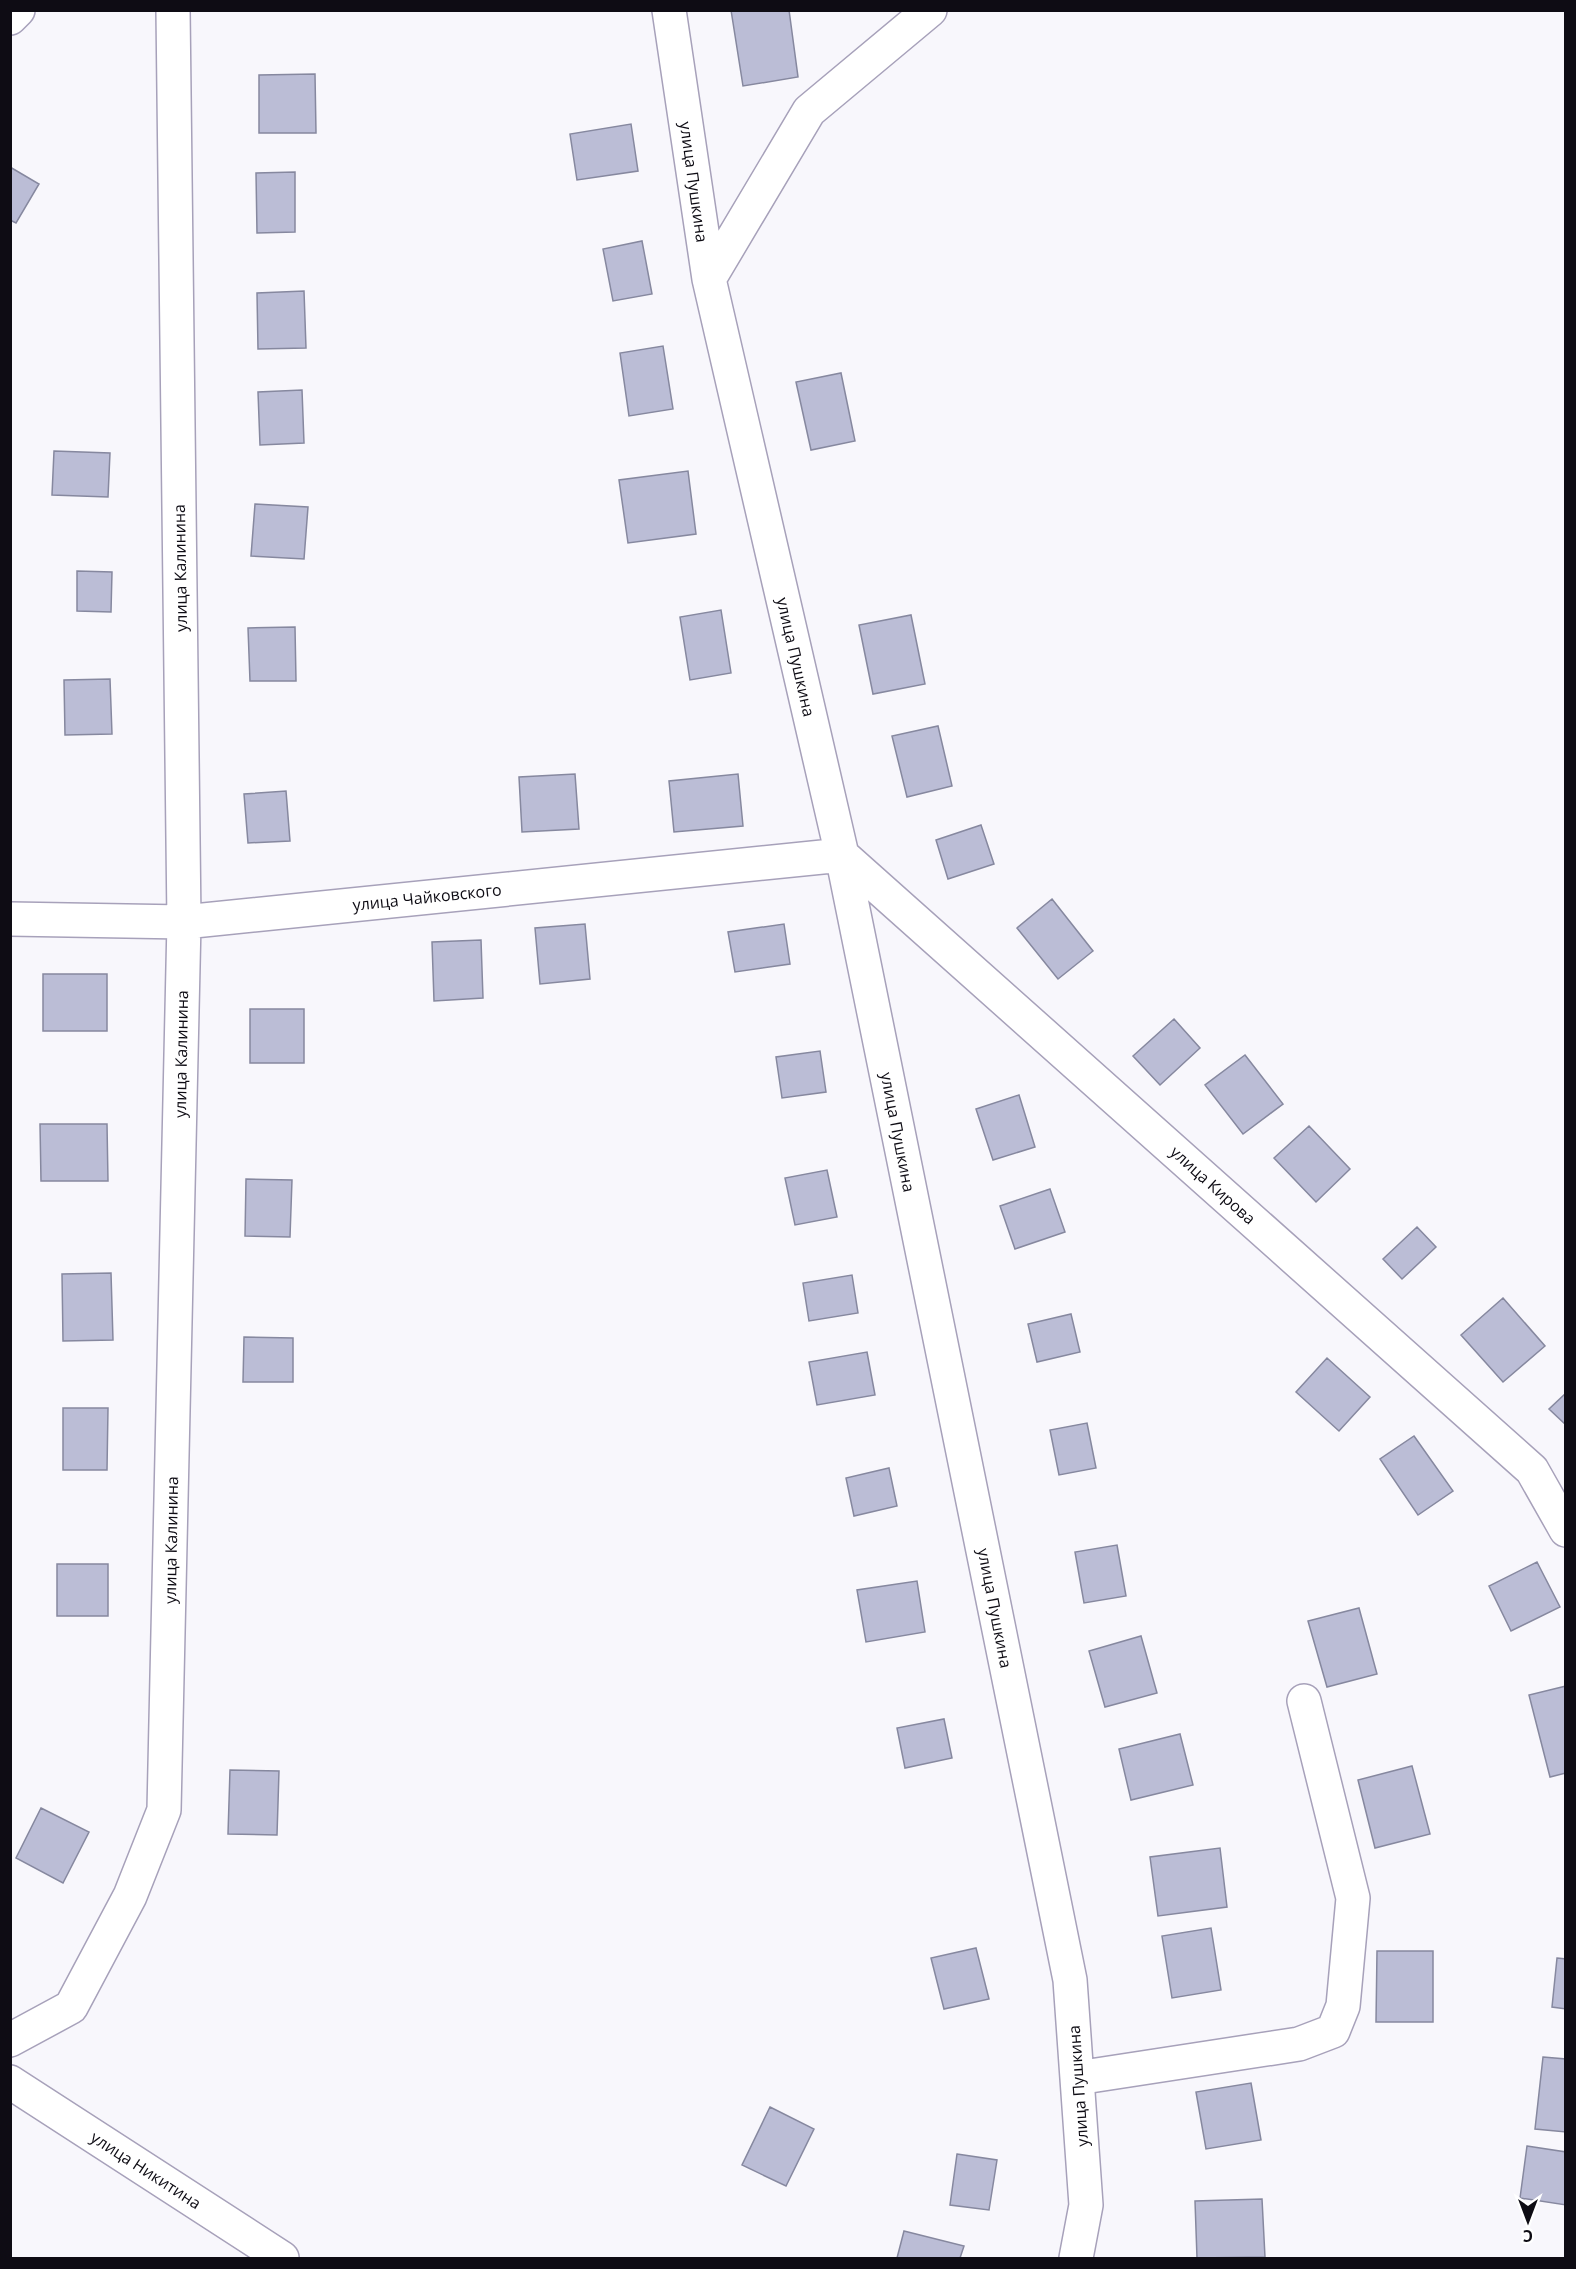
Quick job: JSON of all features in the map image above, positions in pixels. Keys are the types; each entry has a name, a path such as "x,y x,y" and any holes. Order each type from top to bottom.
{"street":[{"path":"10,18 18,10"},
{"name":"улица Калинина","path":"10,2040 71,2007 130,1896 164,1810 184,922 173,10"},
{"name":"улица Пушкина","path":"669,10 709,279 842,855 1070,1980 1086,2205 1076,2259"},
{"path":"709,279 808,111 930,10"},
{"name":"улица Чайковского","path":"10,919 184,922 842,855"},
{"name":"улица Кирова","path":"842,855 1532,1470 1566,1530"},
{"path":"1077,2078 1299,2044 1333,2031 1343,2006 1353,1898 1304,1701"},
{"name":"улица Никитина","path":"10,2082 282,2259"}],"building":[{"path":"731,10 789,10 798,77 743,86"},
{"path":"315,74 316,133 259,133 259,75"},
{"path":"631,124 638,171 577,180 570,134"},
{"path":"10,167 39,184 16,223 10,220"},
{"path":"295,172 295,232 257,233 256,173"},
{"path":"642,241 652,294 613,301 603,249"},
{"path":"304,291 306,348 258,349 257,293"},
{"path":"663,346 673,409 629,416 620,353"},
{"path":"841,373 855,441 811,450 796,382"},
{"path":"302,390 304,443 260,445 258,392"},
{"path":"54,451 110,453 108,497 52,495"},
{"path":"688,471 696,534 628,543 619,480"},
{"path":"255,504 308,507 304,559 251,556"},
{"path":"77,571 112,572 111,612 77,611"},
{"path":"721,610 731,673 690,680 680,617"},
{"path":"911,615 925,684 873,694 859,625"},
{"path":"295,627 296,681 250,681 248,628"},
{"path":"110,679 112,734 65,735 64,680"},
{"path":"938,726 952,786 907,797 892,736"},
{"path":"575,774 579,829 522,832 519,777"},
{"path":"738,774 743,826 674,832 669,781"},
{"path":"286,791 290,841 248,843 244,794"},
{"path":"981,825 994,864 948,879 936,840"},
{"path":"1052,899 1093,951 1058,979 1017,928"},
{"path":"585,924 590,979 540,984 535,928"},
{"path":"784,924 790,964 735,972 728,932"},
{"path":"481,940 483,998 434,1001 432,942"},
{"path":"43,974 107,974 107,1031 43,1031"},
{"path":"250,1009 304,1009 304,1063 250,1063"},
{"path":"1174,1019 1200,1048 1160,1085 1133,1056"},
{"path":"820,1051 826,1092 782,1098 776,1057"},
{"path":"1245,1055 1283,1104 1243,1134 1205,1085"},
{"path":"1019,1095 1035,1147 993,1160 976,1109"},
{"path":"40,1124 107,1124 108,1181 41,1181"},
{"path":"1309,1126 1350,1169 1316,1202 1274,1158"},
{"path":"827,1170 837,1217 795,1225 785,1178"},
{"path":"246,1179 292,1180 290,1237 245,1236"},
{"path":"1050,1189 1065,1232 1015,1249 1000,1206"},
{"path":"1417,1227 1436,1247 1402,1279 1383,1259"},
{"path":"111,1273 113,1340 63,1341 62,1274"},
{"path":"852,1275 858,1313 809,1321 803,1283"},
{"path":"1503,1298 1545,1346 1503,1382 1461,1335"},
{"path":"1071,1314 1080,1352 1037,1362 1028,1324"},
{"path":"244,1337 293,1338 293,1382 243,1382"},
{"path":"867,1352 875,1395 817,1405 809,1362"},
{"path":"1327,1358 1370,1397 1339,1431 1296,1392"},
{"path":"1566,1393 1566,1425 1549,1409"},
{"path":"63,1408 108,1408 107,1470 63,1470"},
{"path":"1087,1423 1096,1468 1059,1475 1050,1430"},
{"path":"1414,1436 1453,1491 1418,1515 1380,1459"},
{"path":"889,1468 897,1506 854,1516 846,1478"},
{"path":"1117,1545 1126,1596 1084,1603 1075,1552"},
{"path":"1537,1562 1560,1607 1511,1631 1489,1586"},
{"path":"57,1564 108,1564 108,1616 57,1616"},
{"path":"917,1581 925,1632 866,1642 857,1590"},
{"path":"1359,1608 1377,1674 1327,1687 1308,1621"},
{"path":"1141,1636 1157,1693 1105,1707 1089,1651"},
{"path":"1566,1686 1566,1773 1550,1777 1529,1695"},
{"path":"944,1719 952,1758 905,1768 897,1728"},
{"path":"1180,1734 1193,1785 1131,1800 1119,1749"},
{"path":"1412,1766 1430,1834 1375,1848 1358,1780"},
{"path":"230,1770 279,1771 277,1835 228,1834"},
{"path":"41,1808 89,1832 63,1883 16,1858"},
{"path":"1220,1848 1227,1907 1158,1916 1150,1857"},
{"path":"1211,1928 1221,1990 1172,1998 1162,1936"},
{"path":"976,1948 989,1999 944,2009 931,1958"},
{"path":"1377,1951 1433,1951 1433,2022 1376,2022"},
{"path":"1557,1958 1566,1959 1566,2009 1552,2007"},
{"path":"1543,2057 1566,2059 1566,2132 1535,2129"},
{"path":"1251,2083 1261,2140 1206,2149 1196,2092"},
{"path":"770,2107 814,2129 786,2186 742,2165"},
{"path":"1527,2146 1566,2152 1566,2205 1520,2198"},
{"path":"957,2154 997,2160 989,2210 950,2205"},
{"path":"1262,2199 1265,2257 1197,2258 1195,2201"},
{"path":"904,2231 964,2246 960,2258 897,2258"}]}
